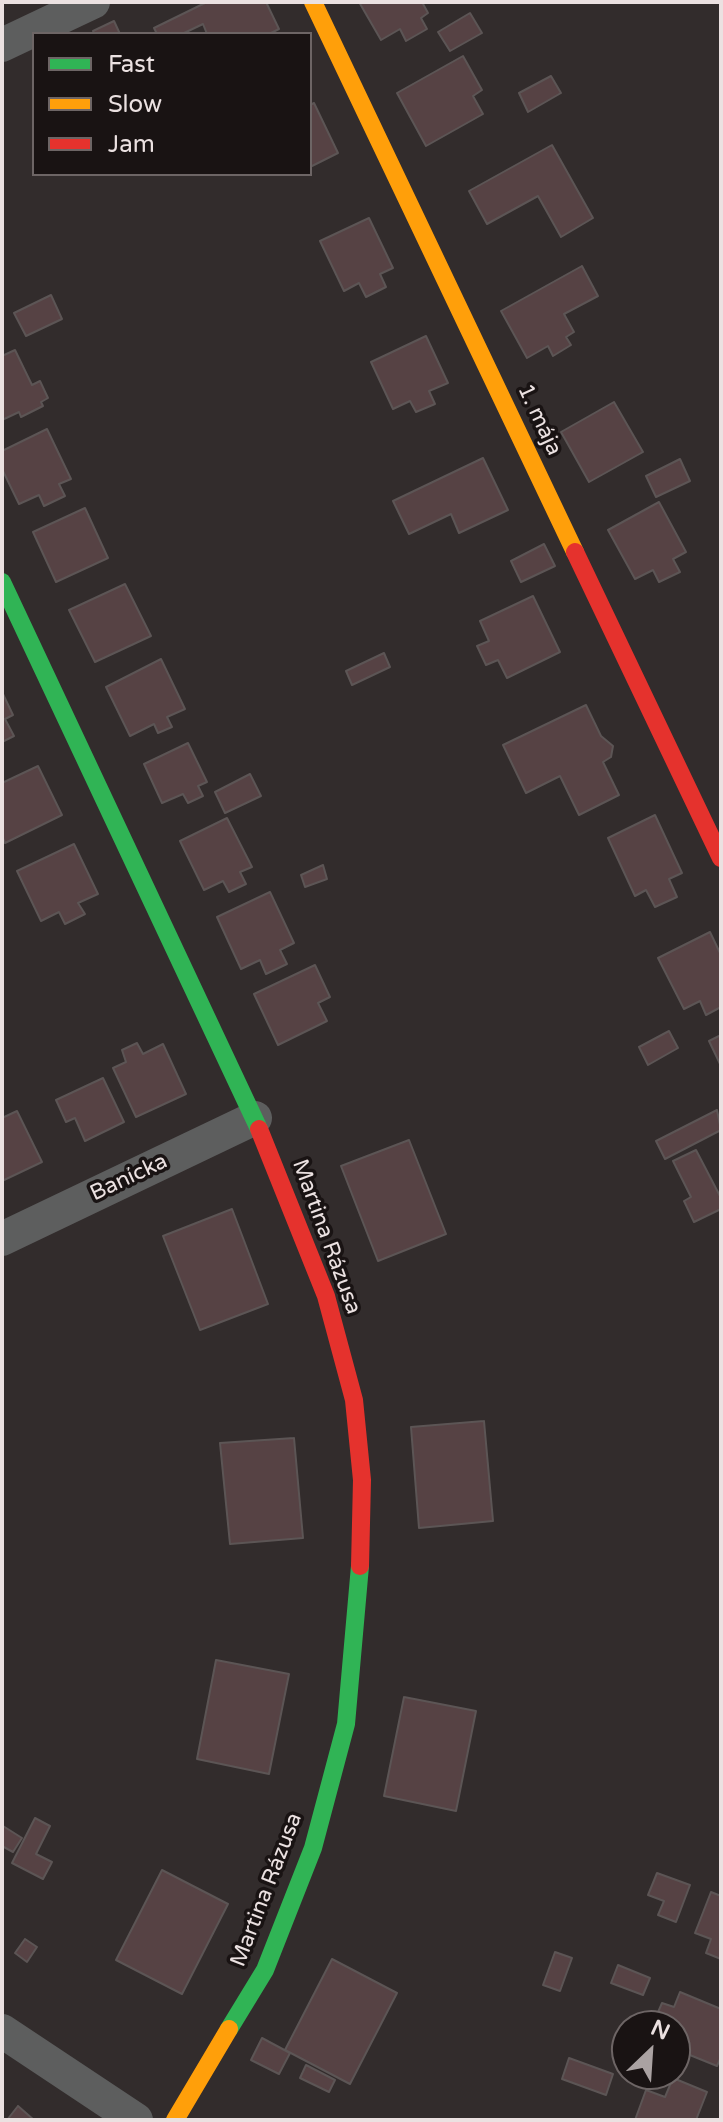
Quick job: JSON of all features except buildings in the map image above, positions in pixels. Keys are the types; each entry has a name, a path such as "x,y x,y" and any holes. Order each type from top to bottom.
{"street":[{"path":"2,45 93,2"},
{"name":"1. mája","path":"313,2 721,858"},
{"name":"Martina Rázusa","path":"2,582 255,1118 326,1296 354,1400 362,1480 359,1598 346,1724 313,1848 265,1970 175,2120"},
{"name":"Banícka","path":"2,1239 255,1118"},
{"path":"2,2031 136,2120"}],"traffic: fast":[{"path":"2,582 259,1129"},
{"path":"229,2029 265,1970 313,1848 346,1724 360,1566"}],"traffic: slow":[{"path":"313,2 575,552"},
{"path":"175,2120 229,2029"}],"traffic: jam":[{"path":"575,552 721,858"},
{"path":"259,1129 326,1296 354,1400 362,1480 360,1566"}]}
